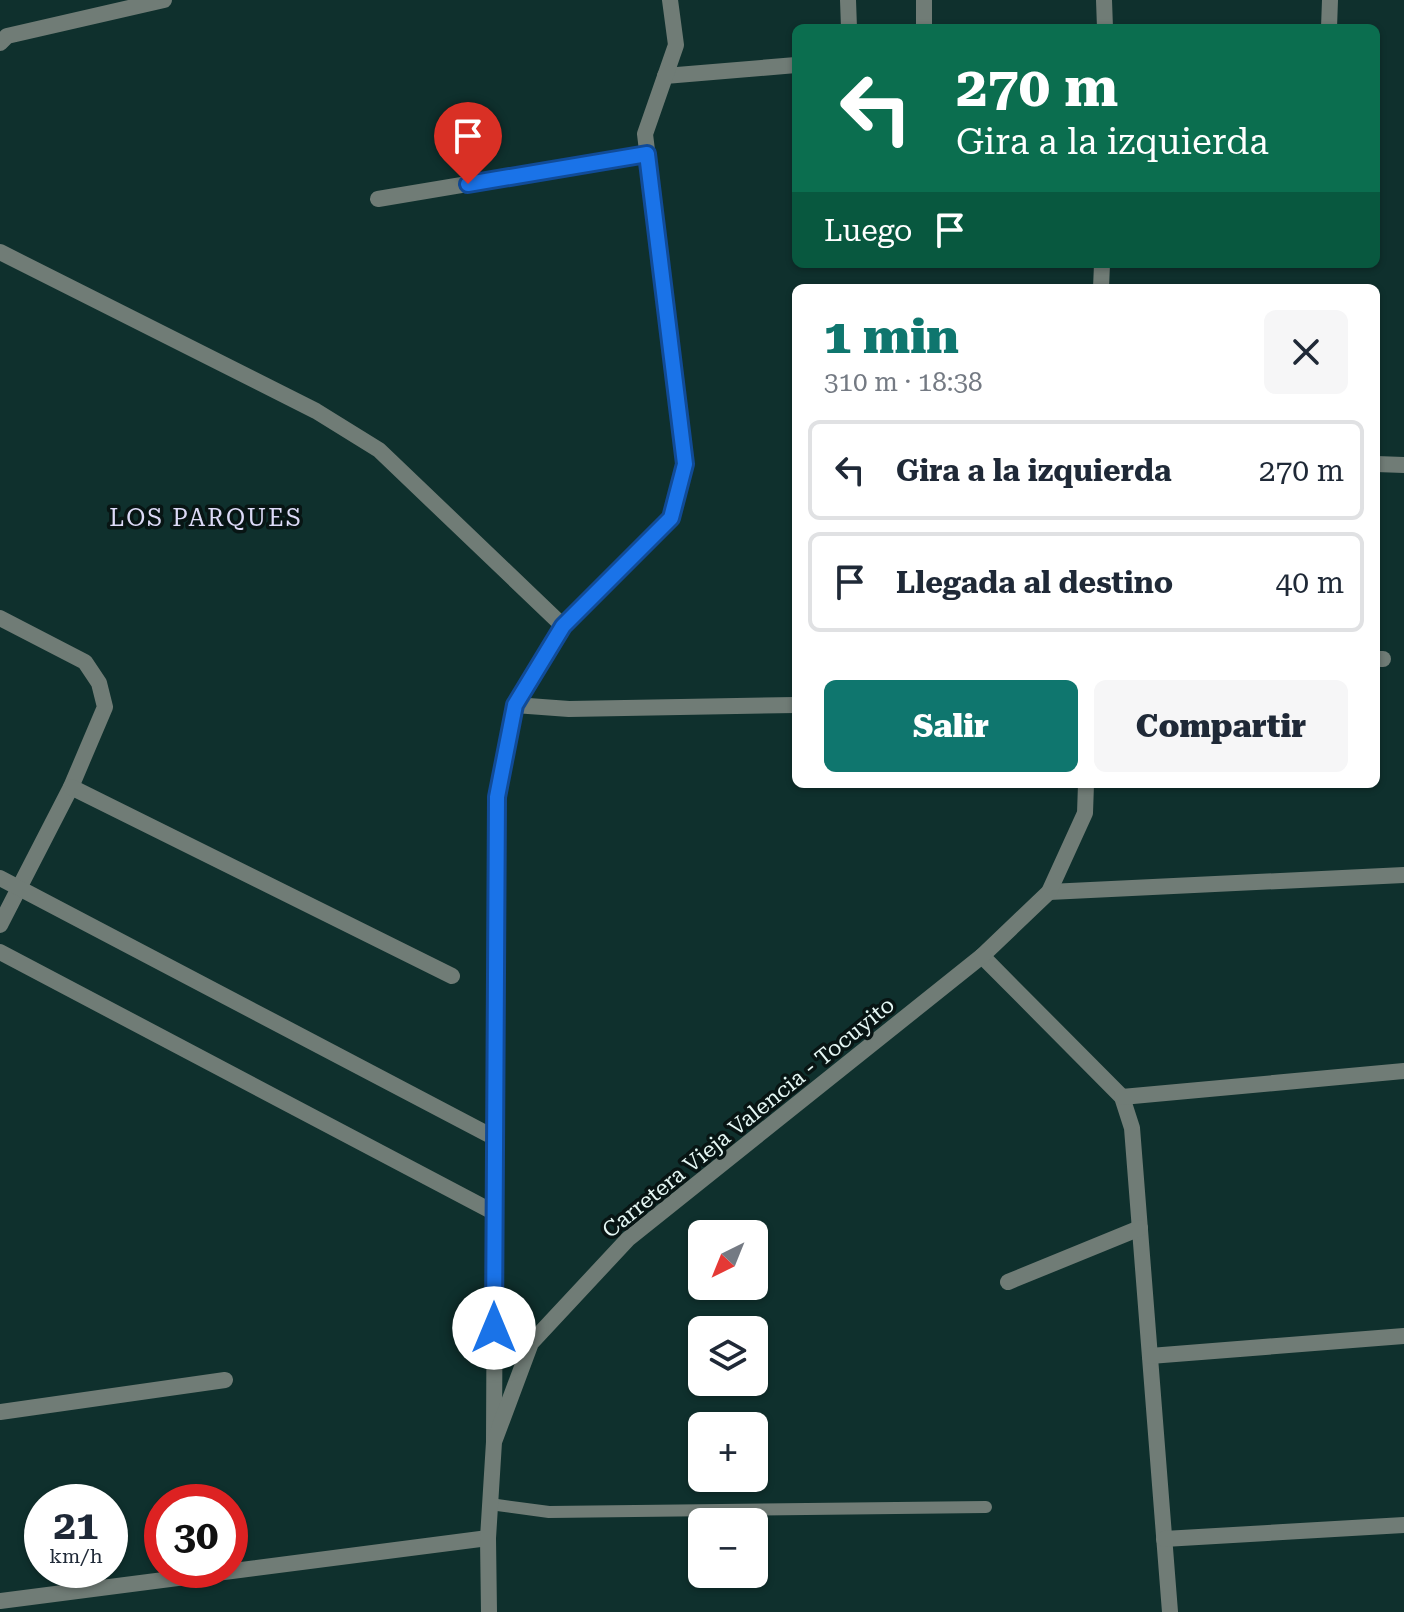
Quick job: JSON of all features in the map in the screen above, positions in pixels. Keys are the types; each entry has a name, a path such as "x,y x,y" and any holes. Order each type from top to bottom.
{"street":[{"path":"0,43 7,36 164,0"},
{"path":"494,1442 497,797 515,705 563,626 671,518 685,464 645,134 676,45 670,0"},
{"path":"848,0 849,24"},
{"path":"924,0 924,24"},
{"path":"1104,0 1105,24"},
{"path":"1329,24 1330,0"},
{"path":"665,76 792,65"},
{"path":"378,199 647,154"},
{"path":"0,252 316,411 379,450 563,626"},
{"path":"1380,464 1404,465"},
{"path":"0,618 85,662 99,683 105,707 71,787 0,925"},
{"path":"515,705 569,709 792,705"},
{"path":"71,787 452,976"},
{"name":"Carretera Vieja Valencia - Tocuyito","path":"489,1612 488,1538 494,1442 531,1343 628,1239 982,956 1049,892 1085,813 1086,788"},
{"path":"1049,892 1404,875"},
{"path":"0,878 495,1138"},
{"path":"0,952 495,1213"},
{"path":"982,956 1122,1097 1132,1128 1170,1612"},
{"path":"1122,1097 1404,1071"},
{"path":"1008,1282 1140,1228"},
{"path":"1150,1356 1404,1336"},
{"path":"0,1412 225,1380"},
{"path":"1164,1539 1404,1525"},
{"path":"0,1601 488,1538"}],"lane":[{"path":"490,1504 549,1512 986,1507"}],"district":[{"name":"LOS PARQUES","path":"206,518"}],"route":[{"path":"468,184 647,154 685,464 671,518 563,626 515,705 497,797 494,1328"}]}
